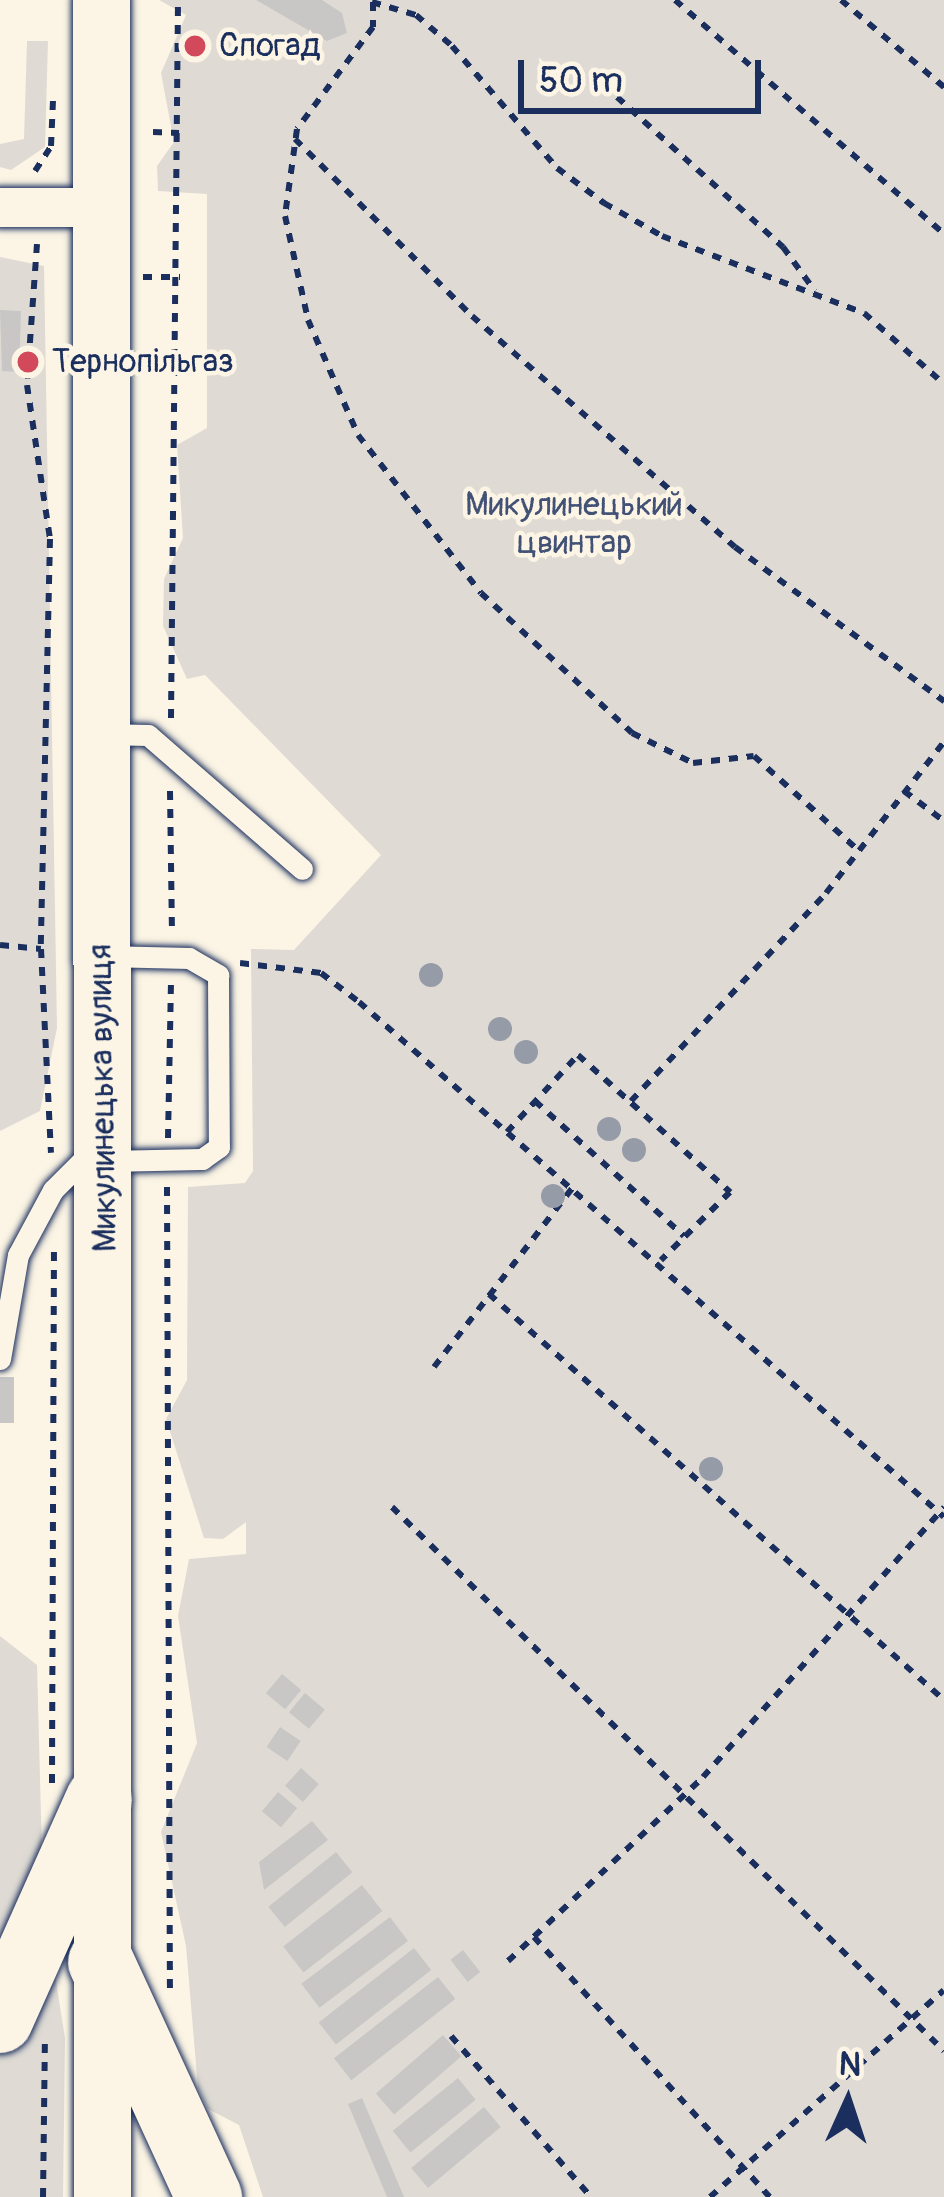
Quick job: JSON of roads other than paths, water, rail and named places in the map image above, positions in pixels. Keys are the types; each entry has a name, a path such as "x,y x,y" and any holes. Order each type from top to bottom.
{"highway":[{"path":"15,2011 76,1796"},
{"path":"101,1962 209,2197"}],"main road":[{"name":"Микулинецька вулиця","path":"101,0 98,734 106,1149 76,1796 101,1962 102,2197"}],"street":[{"path":"18,207 98,207"}],"lane":[{"path":"98,734 148,735 302,869"},
{"path":"0,1359 18,1255 53,1190 106,1149 167,1159 202,1159 219,1147 218,975 180,957 100,956"}],"place":[{"name":"Спогад","path":"195,46"},
{"name":"Тернопільгаз","path":"28,362"}],"park label":[{"name":"Микулинецький цвинтар","path":"574,524"}]}
